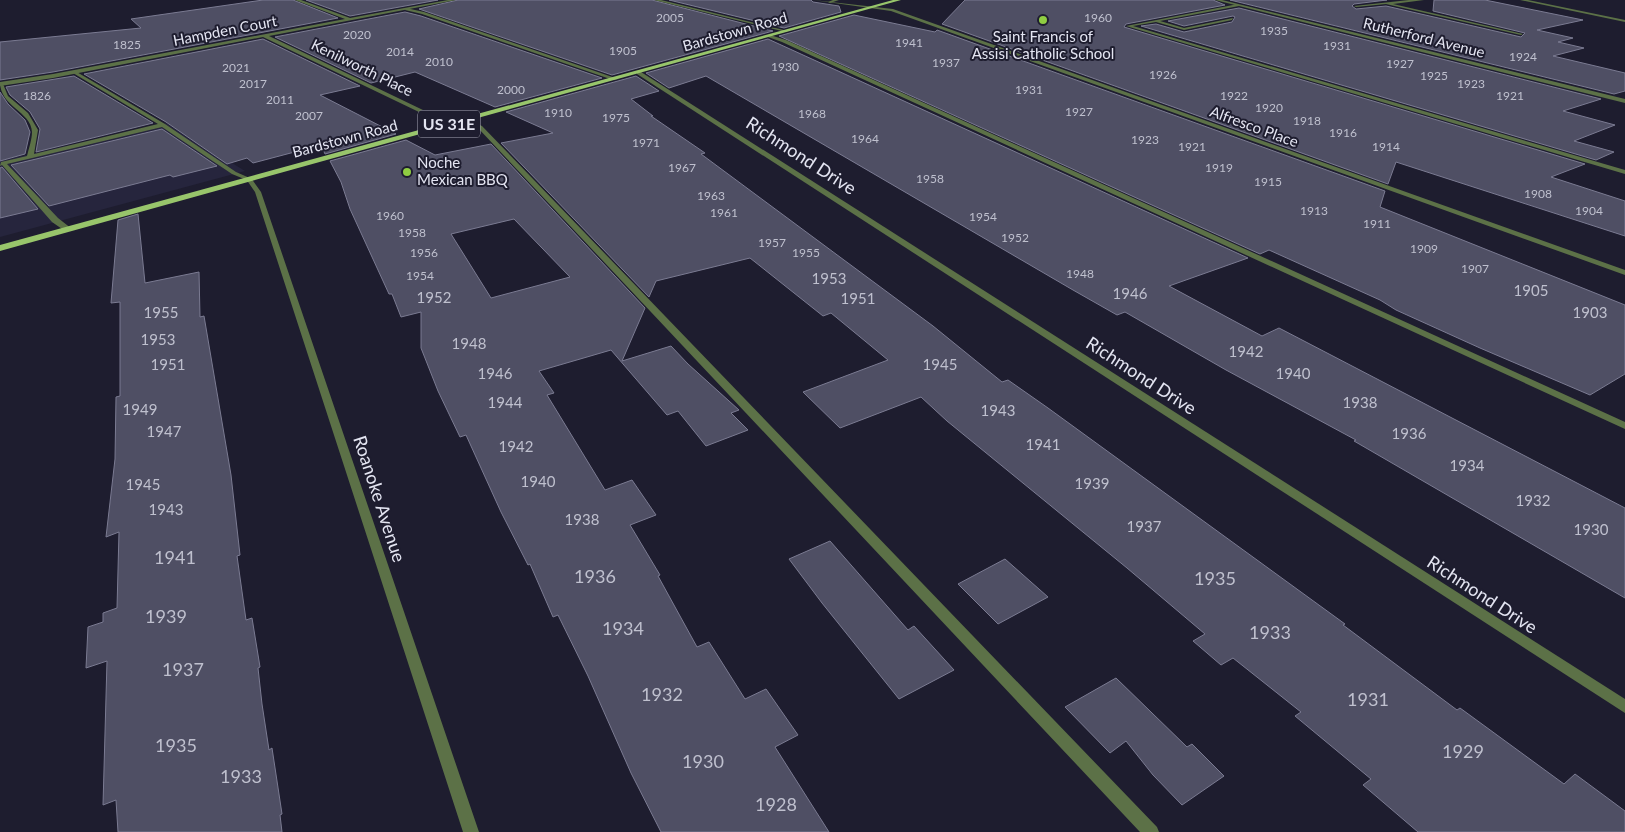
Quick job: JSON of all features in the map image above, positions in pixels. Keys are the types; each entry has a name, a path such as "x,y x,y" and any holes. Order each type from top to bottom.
{"main road":[{"name":"Bardstown Road","path":"0,248 899,0"}],"street":[{"path":"297,0 349,20"},
{"name":"Hampden Court","path":"0,84 75,72 454,0"},
{"path":"656,0 786,31"},
{"name":"Alfresco Place","path":"815,0 892,10 1625,274"},
{"path":"830,2 836,0"},
{"name":"Rutherford Avenue","path":"1217,0 1625,101"},
{"path":"1356,6 1422,0"},
{"path":"1522,0 1625,21"},
{"path":"1388,4 1521,34"},
{"path":"1238,5 1128,26 1625,172"},
{"path":"406,9 423,13 615,79"},
{"path":"1154,21 1184,29 1232,19"},
{"name":"Kenilworth Place","path":"264,36 448,124"},
{"path":"770,36 1622,421"},
{"path":"75,72 162,125 234,173 250,179"},
{"name":"Richmond Drive","path":"639,73 1625,707"},
{"path":"0,84 6,96 26,114 34,130 30,157"},
{"path":"465,120 480,127 1151,832"},
{"path":"1,163 162,125"},
{"path":"1,163 55,220 68,229"},
{"name":"Roanoke Avenue","path":"250,179 258,192 471,832"}],"shaded area":[{"path":"167,123 245,171 0,237 0,161"}],"building":[{"path":"263,0 293,0 338,18 53,72 0,80 0,42 141,28 131,19"},
{"path":"306,0 438,0 350,16"},
{"path":"458,0 652,0 773,31 612,75 419,9"},
{"path":"669,0 811,0 813,2 839,6 841,12 784,28"},
{"path":"965,0 1213,0 1225,5 1126,24 1124,27 1585,164 1551,177 1625,201 1625,236 1396,162 1388,184 942,24"},
{"path":"1230,0 1387,0 1354,4 1352,6 1356,9 1386,6 1521,37 1525,33 1433,11 1434,0 1485,0 1583,20 1537,30 1573,38 1558,42 1584,48 1553,56 1625,73 1625,91 1614,94"},
{"path":"1239,8 1601,99 1563,111 1615,125 1574,141 1614,152 1596,160 1141,26 1156,24 1184,32 1232,22 1235,17 1184,26 1168,21"},
{"path":"405,12 602,78 495,107 415,72 371,83 275,37"},
{"path":"854,15 935,32 937,30 1385,191 1380,207 1625,305 1625,374 1590,395 1480,348 1269,250 1260,254 779,36"},
{"path":"263,39 360,86 320,95 396,134 325,154 321,145 253,163 247,158 227,164 166,122 84,74"},
{"path":"768,39 1248,258 1169,286 1262,336 1279,328 1625,508 1625,598 1354,441 1356,440 1226,370 1125,312 1117,315 706,76 669,88 646,73"},
{"path":"74,76 153,123 36,152 40,129 30,112 10,95 6,87"},
{"path":"636,76 659,91 631,99 653,116 651,116 705,153 701,154 933,326 1002,382 1008,380 1048,408 1345,624 1343,625 1457,710 1460,708 1564,784 1575,774 1625,811 1625,832 1418,832 1363,785 1371,779 1295,716 1301,712 1233,658 1221,665 1193,641 1205,634 947,421 921,397 840,428 803,392 888,360 831,313 823,316 750,258 656,281 649,297 501,143 553,133 506,112"},
{"path":"0,92 8,104 25,120 30,132 25,154 0,161"},
{"path":"162,129 217,166 173,177 170,175 49,206 11,165"},
{"path":"406,140 435,155 491,144 645,308 622,361 671,346 739,410 731,413 748,430 706,446 678,411 667,415 611,350 539,371 554,393 547,395 605,490 632,480 656,515 630,525 660,575 658,576 697,647 709,642 745,699 766,689 798,735 775,747 829,832 661,832 631,773 588,676 558,615 553,617 530,564 528,565 501,512 466,435 460,437 438,391 421,348 421,312 401,317 392,294 389,294 350,209 341,182 330,161","holes":["514,219 570,277 491,298 451,234"]},
{"path":"2,167 38,209 0,218 0,168"},
{"path":"138,214 145,283 199,272 200,317 204,316 231,475 240,555 237,556 246,620 252,618 260,667 258,668 269,750 272,748 282,814 280,815 282,832 118,832 116,800 103,805 107,661 86,668 88,627 103,622 103,613 117,608 119,532 106,537 115,459 116,397 120,396 120,302 111,303 118,220"},
{"path":"830,541 908,630 914,626 954,670 899,699 789,559"},
{"path":"1005,559 1048,597 998,624 958,584"},
{"path":"1116,678 1187,747 1192,744 1224,776 1182,805 1153,775 1126,741 1110,753 1065,707"}],"place":[{"name":"Saint Francis of Assisi Catholic School","path":"1043,20"},
{"name":"Noche Mexican BBQ","path":"407,172"}]}
